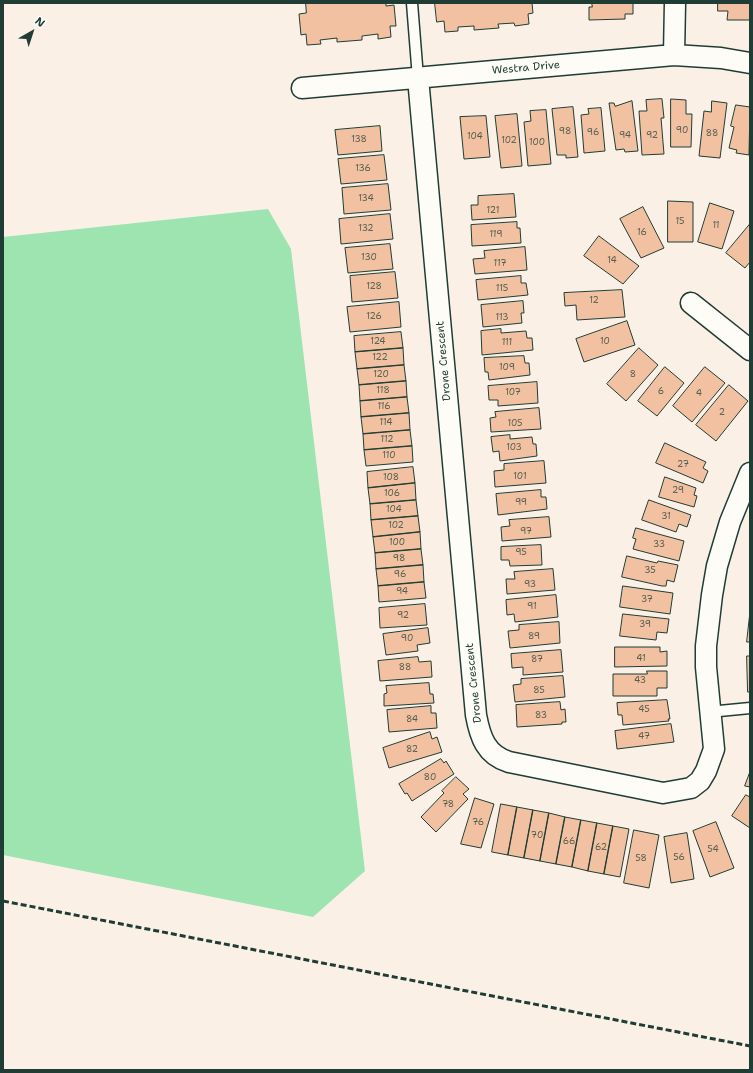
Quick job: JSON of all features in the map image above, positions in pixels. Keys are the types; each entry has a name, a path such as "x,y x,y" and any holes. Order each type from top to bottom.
{"street":[{"path":"674,54 675,3"},
{"name":"Westra Drive","path":"302,88 674,54 720,58 750,63"},
{"name":"Drone Crescent","path":"418,78 476,715 479,732 485,745 493,754 509,762 663,793 676,792 691,788 700,781 714,749 709,712 706,646 712,595 717,566 730,522 750,474"},
{"path":"691,303 750,350"}],"lane":[{"path":"412,3 418,78"},
{"path":"709,712 750,708"}],"green space":[{"path":"268,209 291,249 365,871 313,917 3,855 3,237"}],"building":[{"path":"306,3 386,3 386,6 394,5 396,26 390,26 391,37 378,39 378,34 362,36 362,40 337,42 337,38 320,40 321,44 307,45 306,34 301,35 299,14 306,13"},
{"path":"435,3 532,3 533,13 528,14 529,24 515,26 514,23 498,24 499,28 474,30 474,26 458,27 458,31 445,32 444,21 437,22"},
{"path":"592,3 633,3 633,14 625,14 625,19 589,20 589,7 592,7"},
{"path":"718,3 750,3 750,20 727,20 728,11 718,11"},
{"path":"662,99 664,118 661,118 664,154 642,155 639,111 647,111 646,100"},
{"path":"671,99 686,100 686,114 692,114 691,147 671,147"},
{"path":"632,101 638,151 625,152 624,149 616,150 609,103 614,103 615,106"},
{"path":"712,101 727,103 720,158 699,156 704,111 711,112"},
{"path":"736,105 750,107 749,155 736,153 737,150 729,148 734,127 731,126"},
{"path":"573,107 578,157 566,158 566,155 557,155 552,109"},
{"path":"601,108 605,151 584,153 581,115 589,114 588,109"},
{"path":"546,110 551,164 528,166 524,122 531,121 530,111"},
{"path":"517,114 522,166 501,168 495,116"},
{"path":"486,116 490,157 464,159 460,117"},
{"path":"380,126 382,151 338,155 335,130"},
{"path":"384,155 387,180 341,184 338,159"},
{"path":"388,184 391,210 344,214 342,188"},
{"path":"514,194 516,217 472,220 471,205 478,205 478,196"},
{"path":"668,201 693,202 693,242 668,242"},
{"path":"710,203 734,211 722,249 698,242"},
{"path":"643,207 664,248 641,258 620,219"},
{"path":"390,214 393,239 341,244 339,219"},
{"path":"517,222 517,228 520,228 521,243 472,246 471,225"},
{"path":"750,224 750,262 745,268 726,253"},
{"path":"599,236 639,266 623,284 584,256"},
{"path":"390,244 393,269 348,273 345,248"},
{"path":"525,247 527,270 475,274 473,259 485,258 484,251"},
{"path":"395,272 398,298 352,302 350,276"},
{"path":"521,276 521,283 526,283 528,295 478,300 476,280"},
{"path":"622,290 625,317 577,320 576,305 565,306 564,293"},
{"path":"523,301 524,313 521,313 522,323 483,327 481,305"},
{"path":"399,302 401,327 350,332 347,307"},
{"path":"627,321 635,345 584,362 576,339"},
{"path":"501,329 501,333 526,331 527,338 532,338 533,350 482,355 481,331"},
{"path":"401,332 403,348 355,352 354,336"},
{"path":"403,348 404,365 357,369 355,352"},
{"path":"639,348 658,365 626,401 607,384"},
{"path":"524,356 525,363 529,363 530,375 489,380 488,372 485,372 484,358"},
{"path":"404,365 406,381 359,385 357,369"},
{"path":"665,367 684,383 657,416 638,401"},
{"path":"705,367 725,383 692,422 673,406"},
{"path":"406,381 407,397 360,401 359,385"},
{"path":"537,382 538,403 498,406 498,400 489,400 488,386"},
{"path":"729,385 748,401 716,441 696,425"},
{"path":"407,397 409,413 361,417 360,401"},
{"path":"539,408 541,429 491,432 490,418 496,417 495,412"},
{"path":"409,413 410,430 363,434 361,417"},
{"path":"410,430 412,446 364,450 363,434"},
{"path":"510,435 510,439 532,437 533,444 536,444 537,456 500,461 499,451 493,452 491,437"},
{"path":"665,443 706,462 703,468 708,471 703,483 656,463"},
{"path":"412,446 413,462 366,466 364,450"},
{"path":"544,461 546,483 495,487 494,471 504,470 504,464"},
{"path":"413,467 415,483 368,488 367,472"},
{"path":"665,477 696,488 694,495 697,496 694,507 659,497"},
{"path":"415,483 416,500 370,504 368,488"},
{"path":"541,490 541,497 546,497 547,509 498,515 496,494"},
{"path":"416,500 418,516 371,520 370,504"},
{"path":"649,500 691,515 687,527 679,524 676,532 642,520"},
{"path":"418,516 420,532 373,537 371,520"},
{"path":"549,517 551,537 502,541 501,527 510,526 509,520"},
{"path":"636,528 684,541 679,561 633,549 636,539 633,538"},
{"path":"420,532 421,549 375,553 373,537"},
{"path":"541,545 542,565 510,566 509,560 501,560 501,547"},
{"path":"421,549 423,565 376,569 375,553"},
{"path":"627,556 657,563 658,561 678,565 674,582 667,580 666,586 662,586 622,577"},
{"path":"423,565 424,582 378,586 376,569"},
{"path":"553,569 555,590 507,594 506,579 515,579 514,572"},
{"path":"424,582 426,598 379,602 378,586"},
{"path":"623,586 673,593 670,614 620,607"},
{"path":"556,595 558,617 515,622 514,614 507,615 506,600"},
{"path":"425,604 427,625 380,628 379,608"},
{"path":"750,612 750,642 747,642"},
{"path":"623,614 669,619 667,633 657,632 656,640 620,636"},
{"path":"559,622 560,643 510,648 508,631 519,630 519,625"},
{"path":"428,628 430,643 417,645 418,651 386,655 383,634"},
{"path":"615,647 660,647 660,652 667,651 667,666 615,667"},
{"path":"561,650 563,672 523,675 523,667 512,668 511,654"},
{"path":"747,656 750,656 750,692 748,692"},
{"path":"418,657 419,662 431,661 432,677 380,681 378,661"},
{"path":"647,671 667,671 667,688 657,688 657,696 613,696 613,674 647,674"},
{"path":"563,676 565,697 515,702 513,685 521,684 521,679"},
{"path":"429,683 430,694 433,694 434,703 384,706 384,694 387,693 386,686"},
{"path":"667,700 669,721 623,725 622,715 618,715 617,703"},
{"path":"560,702 561,710 565,709 566,722 562,722 562,724 517,727 516,705"},
{"path":"431,706 431,713 436,713 437,728 389,732 387,710"},
{"path":"671,724 674,742 617,749 615,731"},
{"path":"430,732 432,739 437,737 442,752 389,768 383,748"},
{"path":"441,759 444,763 446,761 454,774 412,801 407,793 405,794 399,784"},
{"path":"750,772 750,787 745,786"},
{"path":"456,777 469,789 463,794 468,799 436,832 421,817 444,793 442,791"},
{"path":"746,795 750,797 750,828 732,816"},
{"path":"475,798 494,804 481,848 461,844"},
{"path":"501,804 517,807 508,855 492,852"},
{"path":"517,807 533,810 524,858 508,855"},
{"path":"533,810 549,813 540,861 524,858"},
{"path":"549,813 565,817 556,864 540,861"},
{"path":"565,817 581,820 572,867 556,864"},
{"path":"581,820 597,823 588,871 572,867"},
{"path":"716,822 734,868 710,877 693,831"},
{"path":"597,823 613,826 604,874 588,871"},
{"path":"613,826 629,829 620,877 604,874"},
{"path":"634,830 659,835 649,888 624,883"},
{"path":"687,833 694,879 671,883 664,837"}],"railway":[{"path":"3,901 750,1046"}]}
